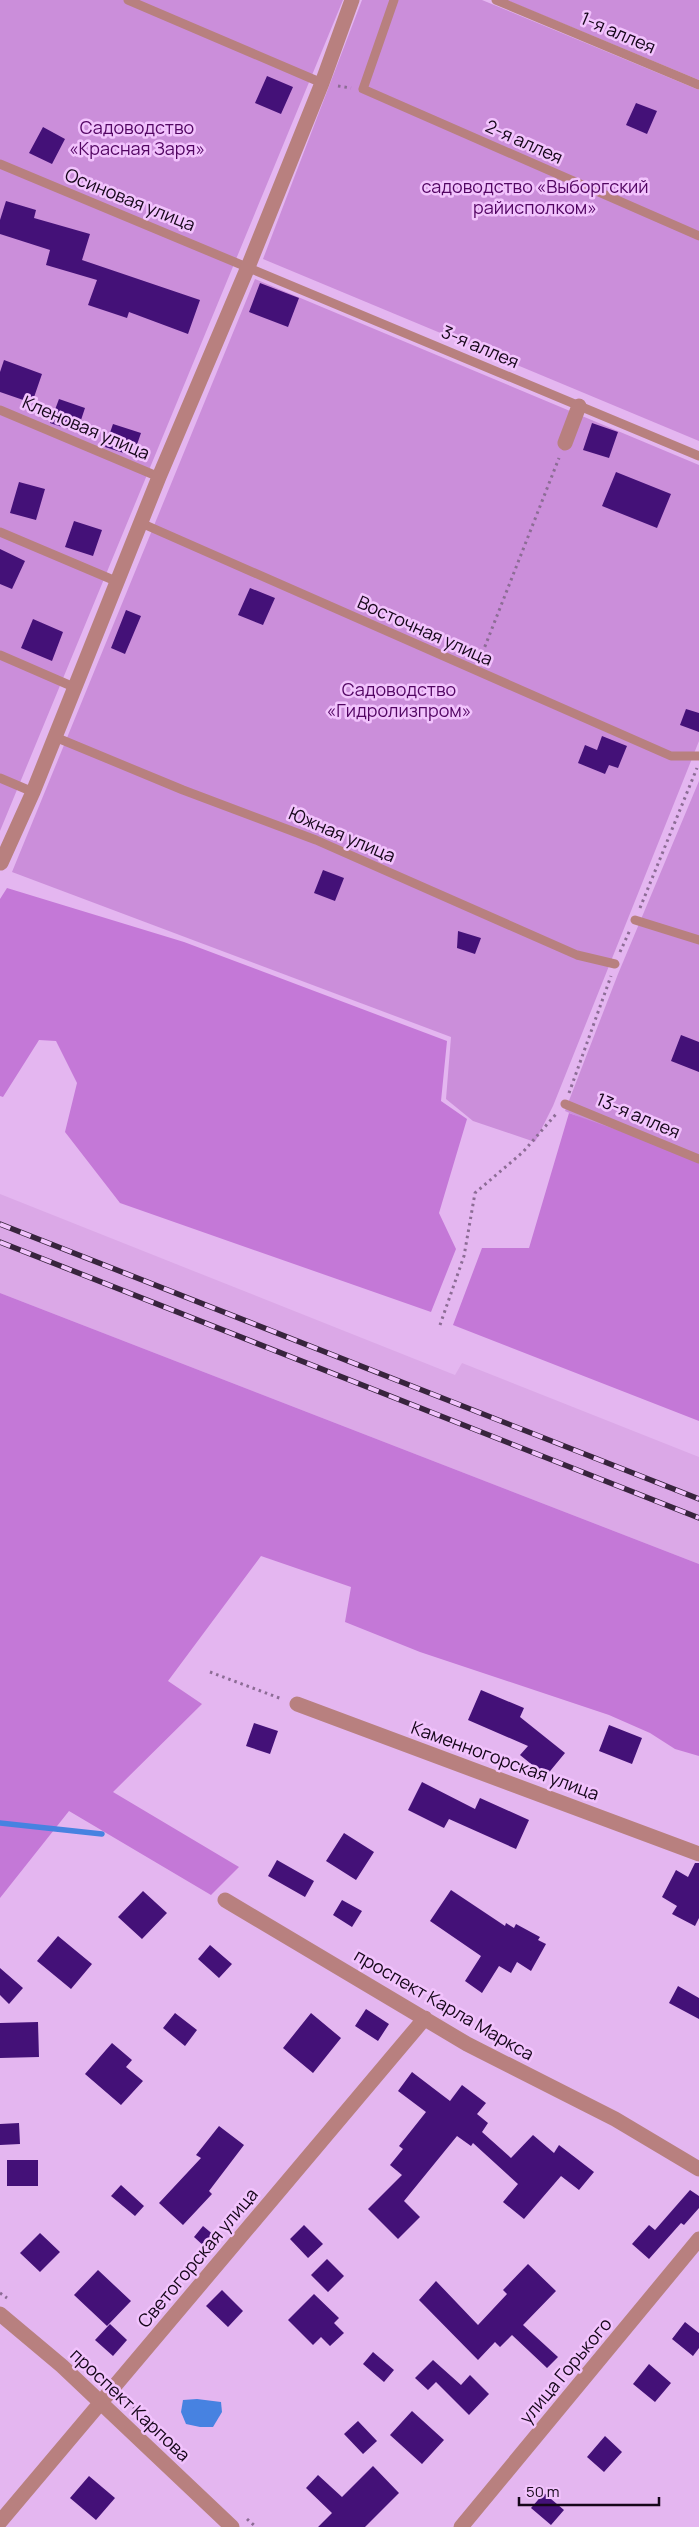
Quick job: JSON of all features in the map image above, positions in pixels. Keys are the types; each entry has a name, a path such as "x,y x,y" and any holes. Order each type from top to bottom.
{"street":[{"path":"1,863 76,688 158,477 327,84 352,0"},
{"path":"565,444 579,406"},
{"name":"Каменногорская улица","path":"297,1704 699,1854"},
{"name":"проспект Карла Маркса","path":"226,1900 466,2044 615,2119 699,2169"},
{"name":"Светогорская улица","path":"0,2522 425,2018"},
{"name":"улица Горького","path":"461,2527 699,2239"},
{"name":"проспект Карпова","path":"0,2314 101,2403 232,2527"}],"lane":[{"path":"128,0 327,84"},
{"name":"2-я аллея","path":"394,0 363,89 699,236"},
{"name":"1-я аллея","path":"496,0 699,85"},
{"name":"Осиновая улица","path":"0,164 248,267"},
{"name":"3-я аллея","path":"248,267 699,456"},
{"name":"Кленовая улица","path":"0,410 158,477"},
{"name":"Восточная улица","path":"141,523 671,756 699,756"},
{"path":"0,532 118,582"},
{"path":"0,655 76,688"},
{"name":"Южная улица","path":"55,737 183,790 316,840 577,955 615,964"},
{"path":"0,778 33,792"},
{"path":"635,920 699,940"},
{"name":"13-я аллея","path":"565,1104 699,1159"}],"path":[{"path":"327,84 351,88"},
{"path":"475,671 502,607 565,444"},
{"path":"440,1325 464,1256 475,1193 523,1152 565,1104 615,964 699,763"},
{"path":"210,1672 297,1704"}],"shaded area":[{"path":"7,888 184,942 447,1041 441,1101 467,1119 439,1213 456,1249 431,1312 120,1203 65,1132 77,1083 56,1041 39,1040 3,1097 0,1096 0,899"},
{"path":"569,1113 699,1159 699,1421 453,1325 482,1248 529,1248"},
{"path":"0,1194 455,1375 462,1363 699,1457 699,1564 0,1293"},
{"path":"0,1293 699,1564 699,1756 675,1749 650,1733 609,1715 420,1652 345,1622 351,1587 261,1556 168,1681 202,1704 113,1792 239,1867 211,1895 69,1811 0,1898"}],"green space":[{"name":"Садоводство «Красная Заря»","path":"0,0 343,0 0,831"},
{"name":"садоводство «Выборгский райисполком»","path":"362,0 482,0 699,90 699,441 263,259"},
{"path":"506,0 699,0 699,80"},
{"name":"Садоводство «Гидролизпром»","path":"255,279 699,465 699,741 553,1106 535,1142 473,1121 446,1099 451,1037 12,872"},
{"path":"699,781 699,1168 565,1111 618,974"}],"water":[{"path":"197,2399 221,2402 222,2412 213,2427 186,2424 181,2412 183,2400"}],"building":[{"path":"267,76 293,87 281,114 255,103"},
{"path":"636,103 657,111 647,134 626,125"},
{"path":"43,127 65,139 52,164 29,153"},
{"path":"6,201 36,210 34,218 90,234 82,260 200,300 188,334 129,312 127,318 88,305 97,280 46,265 50,250 0,234 0,220"},
{"path":"260,283 299,298 288,327 249,312"},
{"path":"4,360 42,374 32,403 0,392 0,372"},
{"path":"59,399 85,408 77,432 50,423"},
{"path":"592,423 618,432 609,458 583,450"},
{"path":"113,424 141,433 133,456 105,447"},
{"path":"616,472 671,494 657,528 602,506"},
{"path":"19,482 45,489 36,520 10,513"},
{"path":"74,521 102,530 93,556 65,547"},
{"path":"0,549 25,561 12,589 0,584"},
{"path":"250,588 275,598 263,625 238,615"},
{"path":"126,610 141,616 125,654 111,648"},
{"path":"33,619 63,632 52,661 21,648"},
{"path":"686,709 699,713 699,732 680,725"},
{"path":"602,736 627,746 618,768 609,765 605,774 578,763 585,745 597,750"},
{"path":"323,870 344,878 335,901 314,893"},
{"path":"458,931 481,938 475,954 457,948"},
{"path":"681,1035 699,1042 699,1072 671,1061"},
{"path":"481,1690 524,1708 520,1717 565,1753 546,1776 520,1755 528,1746 468,1720"},
{"path":"254,1723 278,1731 270,1754 246,1746"},
{"path":"609,1725 642,1738 632,1764 599,1751"},
{"path":"422,1782 475,1809 480,1798 529,1820 516,1849 449,1819 444,1828 408,1810"},
{"path":"344,1833 374,1852 356,1880 326,1861"},
{"path":"277,1860 314,1881 305,1897 268,1876"},
{"path":"695,1863 699,1863 699,1918 695,1926 672,1914 677,1906 662,1897 676,1870 688,1877"},
{"path":"451,1890 505,1926 506,1923 514,1928 516,1924 540,1937 538,1940 546,1944 531,1971 517,1962 511,1973 499,1966 482,1993 465,1981 481,1956 430,1921"},
{"path":"143,1891 167,1913 142,1939 118,1917"},
{"path":"342,1900 362,1911 352,1927 333,1915"},
{"path":"58,1936 92,1964 71,1989 37,1961"},
{"path":"210,1945 232,1964 219,1978 198,1959"},
{"path":"0,1968 23,1988 9,2004 0,1995"},
{"path":"678,1986 699,1998 699,2019 669,2003"},
{"path":"366,2009 389,2024 378,2041 355,2026"},
{"path":"175,2013 197,2030 185,2046 163,2028"},
{"path":"311,2013 341,2038 313,2073 283,2048"},
{"path":"38,2022 39,2057 0,2058 0,2023"},
{"path":"112,2043 132,2060 126,2067 143,2081 121,2105 85,2074"},
{"path":"412,2072 450,2101 462,2085 486,2103 477,2114 488,2123 482,2132 511,2158 533,2135 554,2153 559,2145 594,2172 579,2190 561,2176 524,2219 503,2202 518,2184 473,2143 471,2146 457,2136 404,2201 420,2217 398,2239 368,2209 402,2175 390,2165 403,2149 399,2146 426,2112 398,2091"},
{"path":"19,2123 20,2144 0,2145 0,2124"},
{"path":"219,2126 244,2145 209,2191 212,2194 183,2225 159,2203 201,2158 196,2155"},
{"path":"7,2160 38,2160 38,2186 7,2186"},
{"path":"121,2185 144,2206 135,2216 111,2196"},
{"path":"690,2190 699,2196 699,2208 684,2225 681,2223 649,2259 632,2244 649,2225 655,2230"},
{"path":"304,2225 323,2244 308,2258 290,2239"},
{"path":"203,2226 215,2236 205,2247 194,2237"},
{"path":"40,2233 60,2252 40,2272 20,2253"},
{"path":"327,2259 344,2276 328,2292 311,2275"},
{"path":"528,2264 556,2291 523,2325 558,2357 547,2368 512,2335 500,2347 495,2342 478,2360 419,2300 436,2281 478,2325 507,2294 503,2290"},
{"path":"98,2270 131,2301 107,2326 74,2295"},
{"path":"222,2290 243,2311 228,2327 206,2306"},
{"path":"314,2294 339,2318 334,2323 344,2333 330,2346 321,2337 313,2345 288,2320"},
{"path":"685,2322 699,2333 699,2348 693,2356 672,2339"},
{"path":"110,2324 127,2340 113,2356 95,2340"},
{"path":"373,2352 394,2370 384,2382 363,2364"},
{"path":"433,2360 461,2385 470,2375 489,2394 469,2415 436,2382 428,2390 415,2378"},
{"path":"649,2364 671,2383 655,2402 633,2384"},
{"path":"412,2411 444,2440 422,2464 390,2435"},
{"path":"358,2421 377,2441 363,2454 344,2434"},
{"path":"605,2436 622,2452 604,2472 587,2457"},
{"path":"373,2466 399,2493 365,2527 318,2527 332,2513 306,2488 318,2475 342,2497"},
{"path":"89,2476 115,2498 96,2520 70,2498"},
{"path":"544,2493 564,2510 551,2525 531,2508"}],"waterway":[{"path":"0,1823 102,1834"}],"railway":[{"path":"0,1224 699,1499"},
{"path":"0,1242 699,1518"}]}
